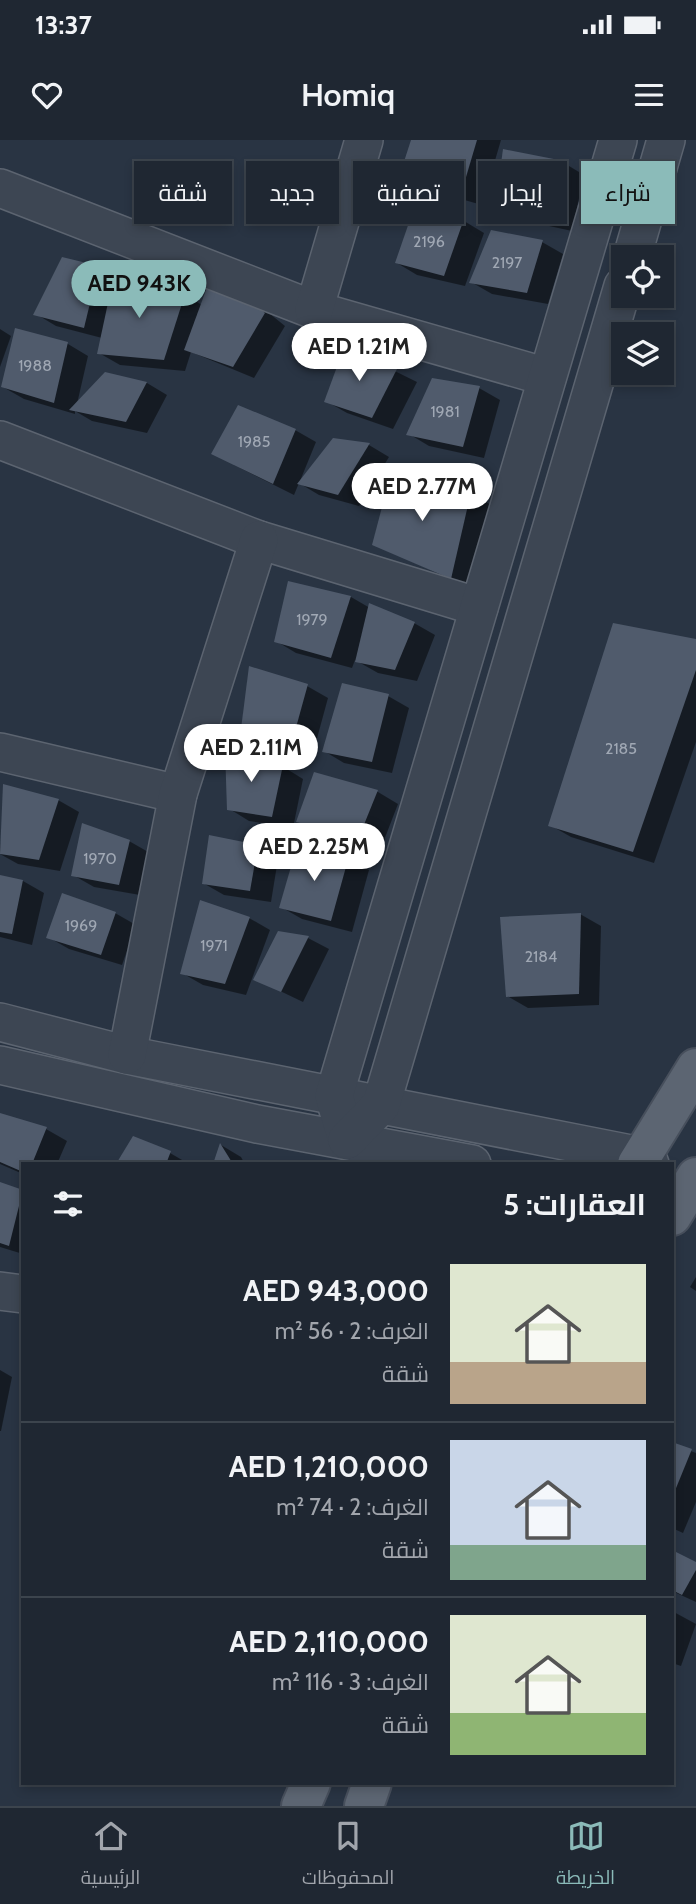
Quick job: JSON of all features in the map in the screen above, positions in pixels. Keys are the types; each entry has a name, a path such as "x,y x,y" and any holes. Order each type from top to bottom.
{"main road":[{"path":"643,1161 696,1068"},
{"path":"301,1806 310,1785"},
{"path":"364,1806 371,1785"}],"street":[{"path":"314,310 364,140"},
{"path":"347,1140 334,1096 618,140"},
{"path":"635,245 666,140"},
{"path":"0,188 314,310 547,377"},
{"path":"347,1140 381,1105 616,308"},
{"path":"0,440 259,540 479,607"},
{"path":"127,1055 178,794 259,540"},
{"path":"0,752 178,794"},
{"path":"0,1022 127,1055 381,1105 643,1161"},
{"path":"0,1065 257,1124 462,1162"},
{"path":"0,1291 21,1294"}],"building":[{"path":"411,140 477,140 464,184 464,161 404,161"},
{"path":"503,149 564,161 501,161"},
{"path":"408,224 462,224 444,276 395,263"},
{"path":"491,230 543,240 527,293 469,283"},
{"path":"62,257 99,266 84,328 33,315"},
{"path":"213,271 265,313 233,367 184,350"},
{"path":"114,275 185,294 164,360 97,354"},
{"path":"15,328 68,342 54,403 1,387"},
{"path":"345,345 397,369 372,418 324,402"},
{"path":"105,372 147,382 126,422 69,410"},
{"path":"432,378 480,386 463,447 406,435"},
{"path":"238,405 296,429 273,484 211,454"},
{"path":"333,438 370,443 338,495 297,484"},
{"path":"391,473 471,492 451,579 372,545"},
{"path":"288,581 351,596 331,658 274,642"},
{"path":"369,603 415,622 395,670 355,662"},
{"path":"613,623 696,639 696,670 633,852 548,826"},
{"path":"249,666 308,684 292,742 241,729"},
{"path":"342,683 389,694 372,762 322,752"},
{"path":"225,749 283,765 272,817 227,810"},
{"path":"314,772 378,790 359,837 296,822"},
{"path":"3,784 59,799 39,860 0,854"},
{"path":"82,823 130,840 119,885 71,876"},
{"path":"209,835 258,845 250,891 202,884"},
{"path":"297,846 349,856 331,921 279,908"},
{"path":"0,875 23,880 12,934 0,932"},
{"path":"62,893 116,912 101,955 46,938"},
{"path":"200,900 250,917 225,984 180,974"},
{"path":"581,913 579,994 506,997 500,917"},
{"path":"278,931 309,936 281,992 253,980"},
{"path":"0,1113 47,1127 33,1162 21,1162 21,1171 0,1162"},
{"path":"133,1136 171,1151 167,1162 117,1162"},
{"path":"220,1143 232,1162 214,1162"},
{"path":"0,1182 21,1189 21,1198 9,1246 0,1243"},
{"path":"674,1443 692,1449 674,1493"},
{"path":"674,1551 696,1562 696,1570 682,1595 674,1591"}]}
